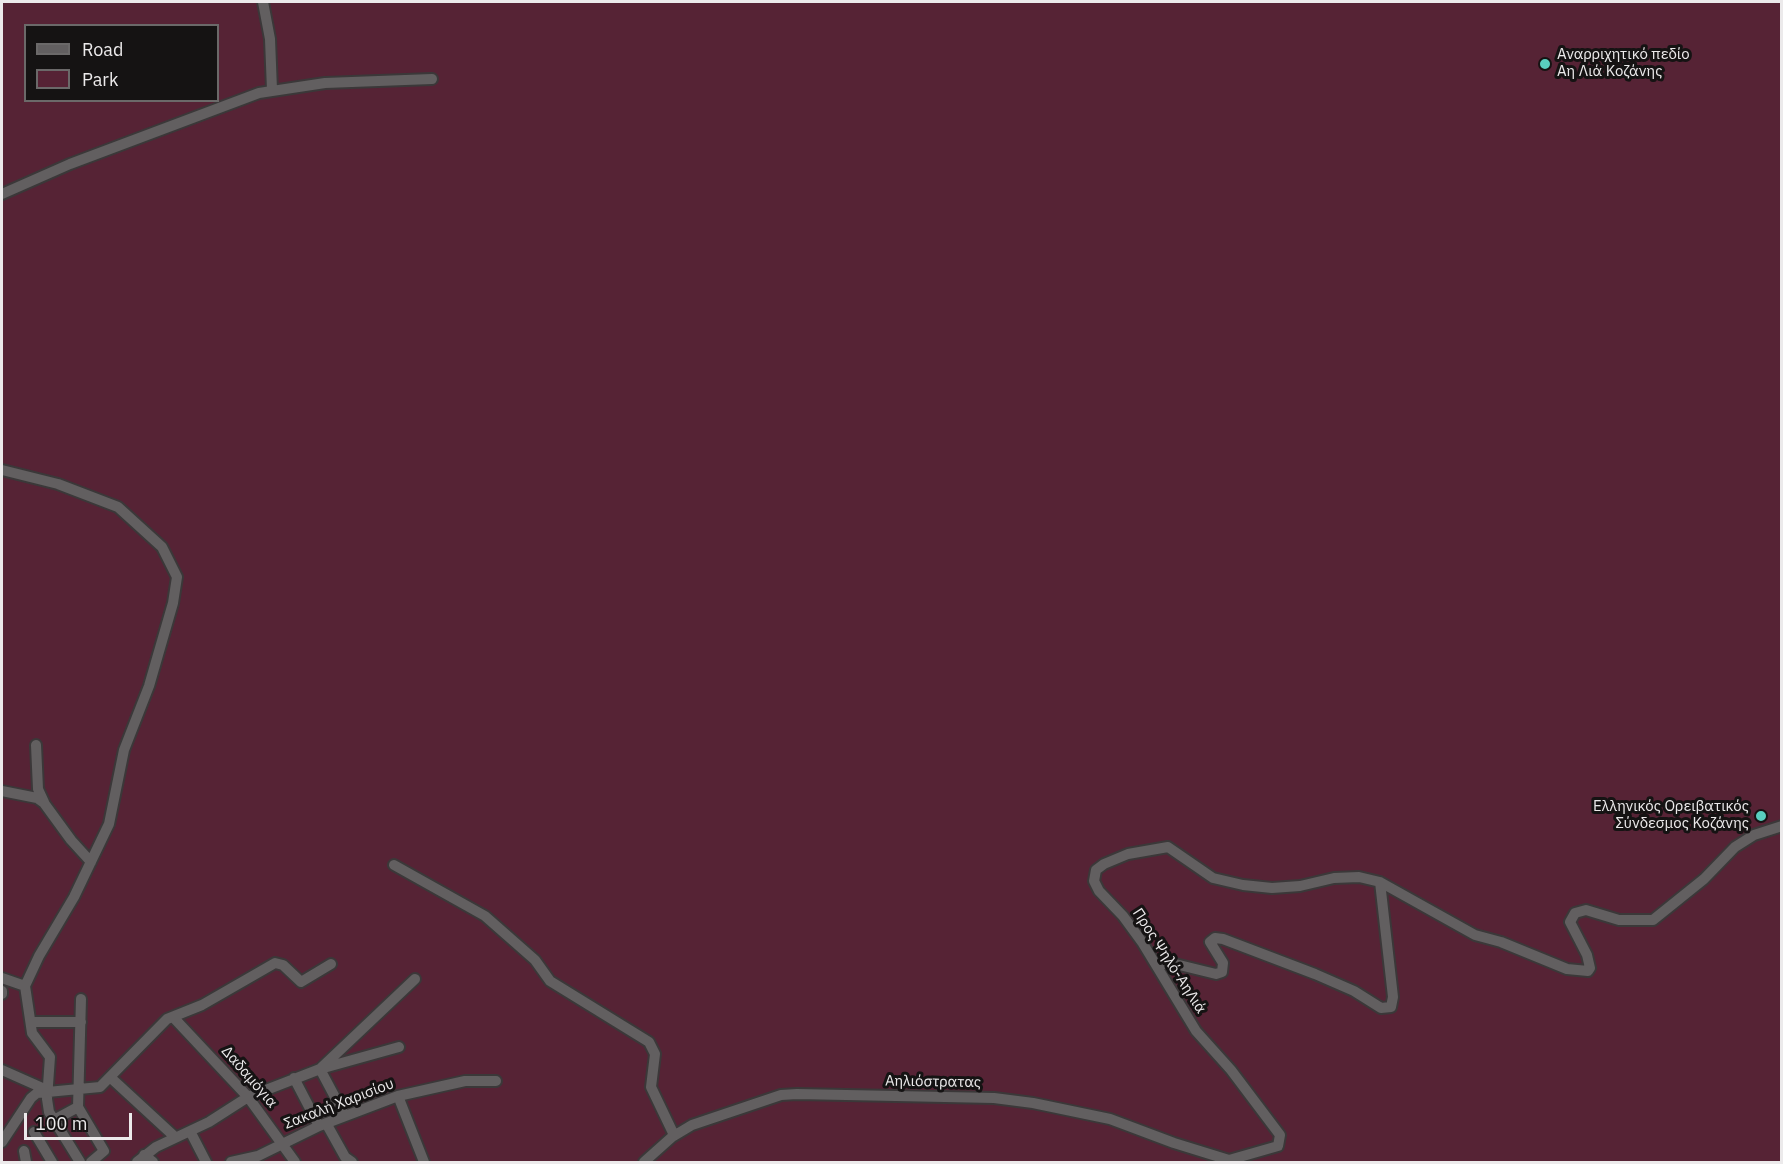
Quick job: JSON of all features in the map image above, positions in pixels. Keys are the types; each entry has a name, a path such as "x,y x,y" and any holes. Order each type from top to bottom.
{"street":[{"path":"264,3 270,39 272,90"},
{"path":"2,194 177,122 272,90 325,83 432,80"},
{"path":"2,470 58,484 118,507 162,547 177,577 173,603 149,686 124,750 111,815 91,862 25,986 33,1036 50,1057 47,1090 49,1112 80,1162"},
{"path":"36,745 38,789 44,802 71,840 91,862"},
{"path":"2,791 37,798 44,802"},
{"name":"Προς Ψηλό-ΑηΛιά","path":"1228,1161 1278,1146 1280,1135 1232,1070 1196,1031 1123,916 1094,881 1096,870 1128,854 1168,847 1213,878 1243,885 1272,888 1300,886 1334,878 1359,877 1380,882 1475,935 1501,942 1567,969 1588,971 1590,968 1587,955 1570,922 1575,913 1586,910 1619,920 1653,920 1704,879 1736,847 1754,835 1781,826"},
{"path":"394,865 485,916 534,960 550,981 649,1042 655,1054 651,1087 674,1135"},
{"path":"1156,966 1171,963 1216,974 1222,972 1222,963 1210,942 1215,938 1223,939 1354,991 1381,1008 1390,1007 1393,997 1380,882"},
{"path":"2,1070 47,1090 100,1087 111,1078 147,1036 173,1017 212,1000 275,963 283,965 301,982 331,964"},
{"path":"2,978 25,986"},
{"path":"320,1069 415,979"},
{"path":"81,999 78,1107 104,1151 91,1162"},
{"name":"Δαδαμόγια","path":"173,1017 248,1097 296,1162"},
{"path":"31,1022 81,1022"},
{"path":"140,1159 175,1137 209,1122 248,1097 320,1069 399,1047"},
{"path":"320,1069 345,1116"},
{"path":"111,1078 175,1137"},
{"path":"294,1078 322,1125 345,1157 352,1162"},
{"name":"Σακαλή Χαρισίου","path":"231,1162 258,1156 322,1125 399,1096 465,1081 496,1081"},
{"path":"2,1142 31,1098 47,1090"},
{"name":"Αηλιόστρατας","path":"644,1162 674,1135 700,1122 790,1094 994,1098 1110,1119 1228,1161"},
{"path":"399,1096 424,1162"},
{"path":"54,1120 78,1107"},
{"path":"190,1131 206,1162"},
{"path":"34,1132 52,1162"},
{"path":"140,1159 153,1162"}],"green space":[{"path":"2,2 1781,2 1781,1162 2,1162"}],"place":[{"name":"Αναρριχητικό πεδίο Αη Λιά Κοζάνης","path":"1545,64"},
{"name":"Ελληνικός Ορειβατικός Σύνδεσμος Κοζάνης","path":"1761,816"}]}
